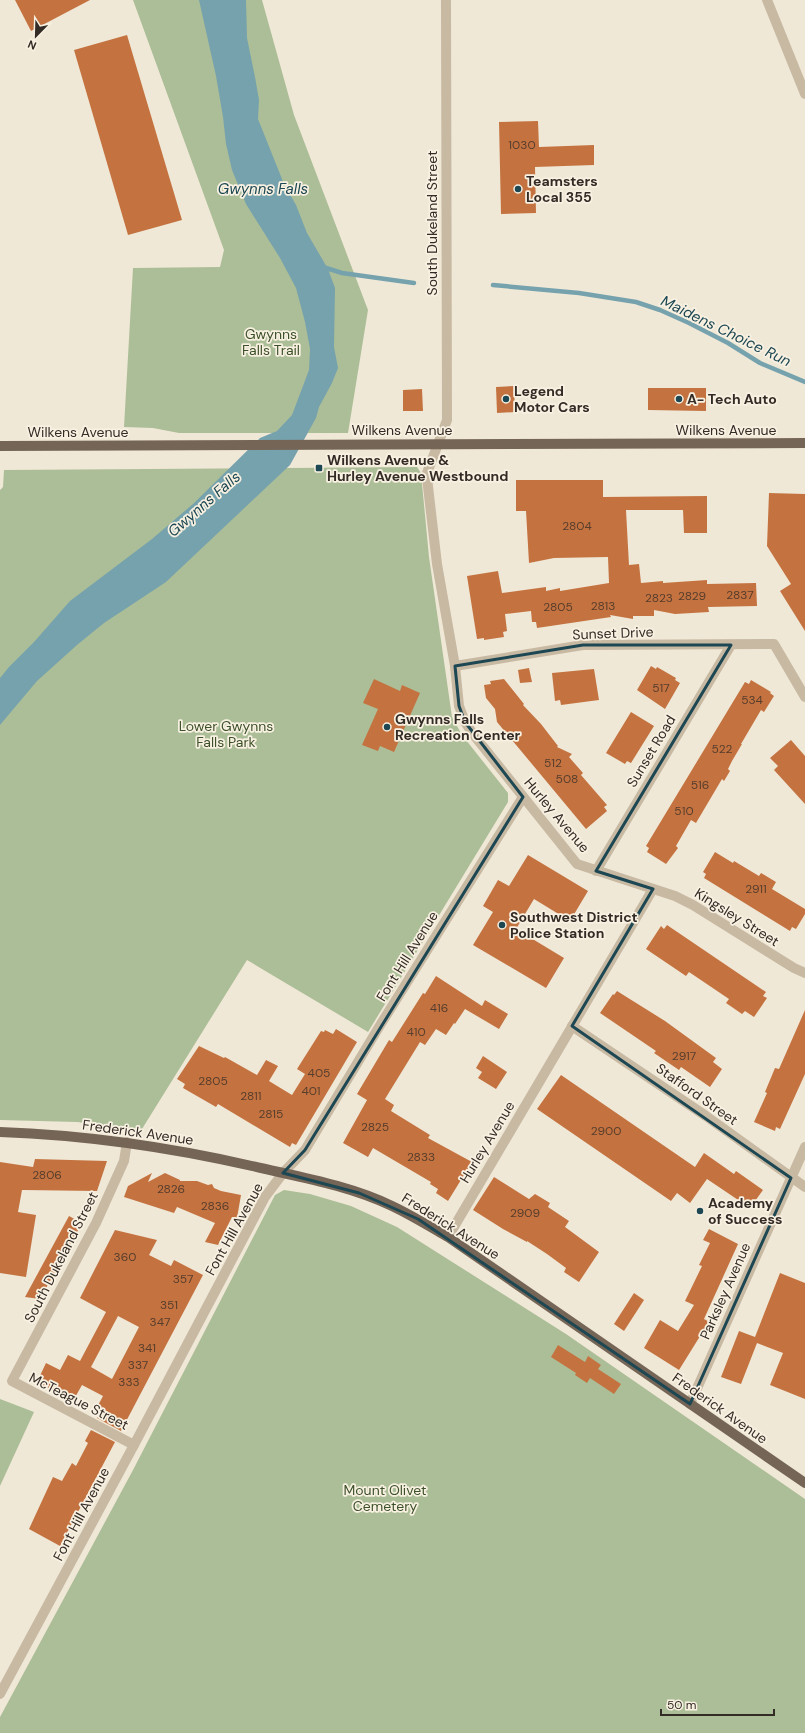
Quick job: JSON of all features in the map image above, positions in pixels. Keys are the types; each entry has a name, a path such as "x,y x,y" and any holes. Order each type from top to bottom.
{"main road":[{"name":"Wilkens Avenue","path":"4,446 805,443"},
{"name":"Frederick Avenue","path":"0,1132 31,1133 127,1142 176,1150 283,1173 359,1193 391,1205 448,1237 805,1483"}],"street":[{"name":"South Dukeland Street","path":"437,444 447,420 446,0"},
{"path":"767,0 805,94"},
{"name":"Hurley Avenue","path":"437,444 427,473 427,478 437,564 455,666 459,706 465,722 577,864 653,889 448,1237"},
{"name":"Sunset Drive","path":"455,666 584,645 774,644 805,697"},
{"name":"Sunset Road","path":"596,871 731,645"},
{"name":"Font Hill Avenue","path":"0,1694 265,1197 283,1173 305,1150 383,1020 523,796"},
{"name":"Kingsley Street","path":"653,889 675,896 693,905 805,974"},
{"name":"Stafford Street","path":"572,1026 706,1116 805,1187"},
{"name":"South Dukeland Street","path":"12,1382 96,1223 124,1161 127,1142"},
{"name":"Parksley Avenue","path":"690,1404 805,1147"},
{"name":"McTeague Street","path":"12,1382 134,1445"}],"highlighted area":[{"path":"583,645 731,645 596,871 653,889 572,1026 791,1178 690,1404 418,1219 359,1193 283,1173 305,1150 523,797 465,722 459,706 455,666"}],"green space":[{"name":"Gwynns Falls Trail","path":"133,0 262,0 294,115 368,310 348,433 179,433 153,428 124,427 133,268 220,267 224,250"},
{"name":"Lower Gwynns Falls Park","path":"417,467 421,473 429,557 452,717 462,735 508,793 508,802 368,1032 247,960 142,1129 77,1122 0,1120 0,490 3,487 4,470"},
{"name":"Mount Olivet Cemetery","path":"284,1190 310,1194 351,1206 397,1227 566,1334 805,1499 805,1733 0,1733 0,1717 133,1470 275,1195"},
{"path":"0,1399 34,1412 0,1486"}],"water":[{"name":"Gwynns Falls","path":"199,0 246,0 247,38 259,100 258,119 284,184 296,205 307,233 328,269 335,288 334,347 338,368 319,407 316,418 290,465 166,582 104,623 77,645 37,681 0,725 0,678 9,667 34,642 70,601 152,539 193,504 260,438 277,431 292,415 309,370 310,349 296,288 280,258 246,204 232,170 226,144 216,76"}],"building":[{"path":"15,0 90,0 31,31"},
{"path":"127,35 182,220 128,235 74,50"},
{"name":"Teamsters Local 355","path":"538,121 539,147 594,145 594,165 535,167 536,213 501,214 499,122"},
{"path":"514,386 515,412 497,413 496,387"},
{"path":"648,388 706,388 706,411 648,410"},
{"path":"422,389 423,411 403,411 403,390"},
{"path":"516,480 603,480 603,497 707,496 707,533 684,533 683,510 626,510 629,565 639,564 641,583 707,580 707,584 756,583 757,606 708,607 709,612 675,614 654,610 654,616 633,616 633,619 610,615 611,617 537,628 536,622 532,622 531,611 505,614 507,631 503,632 504,637 484,640 484,638 477,639 467,576 498,571 502,593 546,587 546,591 560,588 560,591 609,583 608,557 554,558 529,563 526,511 516,511"},
{"path":"769,493 805,494 805,631 780,591 791,584 767,546"},
{"path":"651,666 656,669 657,667 676,678 675,680 680,683 665,709 637,690"},
{"path":"529,668 532,682 520,683 518,670"},
{"path":"594,669 599,700 561,705 560,700 555,701 552,673"},
{"name":"Gwynns Falls Recreation Center","path":"374,679 400,691 402,685 420,693 394,752 380,746 378,751 362,745 378,709 363,703"},
{"path":"504,679 524,704 523,705 541,724 558,746 557,747 572,754 569,757 583,773 581,775 607,805 604,807 607,811 586,829 497,722 495,709 486,698 484,685 491,684 490,681"},
{"path":"751,680 771,692 770,693 774,696 764,712 761,710 741,744 728,769 730,771 724,781 722,779 696,823 691,820 676,846 678,848 666,864 647,852 649,848 646,846 745,682 749,684"},
{"path":"631,712 654,726 631,763 627,761 625,764 606,753"},
{"path":"791,740 805,756 805,804 774,770 778,766 770,758"},
{"path":"715,852 759,876 761,873 776,882 772,889 805,909 805,914 796,929 792,927 790,931 704,878 706,874 703,872"},
{"name":"Southwest District Police Station","path":"528,855 588,891 570,921 534,899 516,929 564,958 546,988 473,945 493,912 483,906 498,880 509,886"},
{"path":"667,925 766,992 763,996 767,998 754,1017 745,1011 742,1014 726,1003 729,999 689,972 686,976 646,949 661,926 664,929"},
{"path":"436,976 482,1006 485,1000 508,1014 499,1029 465,1009 446,1035 436,1029 425,1045 420,1042 385,1099 394,1105 391,1111 430,1135 428,1138 472,1162 448,1201 436,1193 438,1189 430,1184 431,1182 373,1148 368,1157 343,1143 367,1100 357,1094 389,1040 392,1042 423,993 425,994"},
{"path":"617,991 665,1021 716,1058 713,1062 722,1069 710,1087 681,1067 679,1070 654,1053 656,1051 600,1013 613,994 614,995"},
{"path":"805,1010 805,1074 780,1129 776,1127 775,1131 754,1122 767,1093 765,1092 775,1068 779,1069"},
{"path":"336,1029 357,1042 296,1145 292,1143 290,1147 218,1104 216,1107 183,1088 185,1084 177,1079 199,1046 224,1058 225,1057 257,1075 266,1060 278,1066 269,1081 292,1095 305,1074 297,1069 321,1031 324,1032 325,1030 333,1034"},
{"path":"483,1056 507,1072 496,1089 478,1078 482,1072 476,1068"},
{"path":"561,1075 695,1167 704,1153 734,1174 736,1171 763,1190 750,1208 707,1179 690,1203 677,1193 671,1201 537,1109"},
{"path":"35,1159 107,1161 97,1191 22,1190 18,1212 36,1215 26,1277 0,1273 0,1162 33,1167"},
{"path":"152,1173 148,1182 165,1173 180,1181 197,1181 208,1185 212,1184 214,1188 221,1191 241,1195 237,1218 232,1217 218,1245 205,1242 215,1223 177,1207 174,1213 124,1197 128,1186"},
{"path":"494,1177 529,1199 535,1194 550,1203 548,1207 569,1221 565,1227 599,1252 579,1282 564,1272 566,1268 547,1254 473,1210"},
{"path":"69,1216 82,1223 40,1299 25,1297"},
{"path":"709,1229 738,1244 704,1319 711,1323 704,1334 702,1333 679,1370 644,1348 660,1320 678,1331 694,1305 685,1301 702,1266 699,1265 710,1243 703,1240"},
{"path":"115,1230 157,1240 149,1255 171,1266 174,1260 203,1275 121,1431 97,1418 99,1416 94,1413 103,1396 82,1385 73,1401 37,1382 46,1363 60,1370 68,1355 80,1361 106,1312 80,1298","holes":["118,1316 139,1327 112,1379 91,1367"]},
{"path":"780,1273 805,1283 805,1399 770,1385 783,1353 757,1343 741,1384 721,1377 739,1331 755,1337"},
{"path":"634,1293 644,1300 624,1331 614,1324"},
{"path":"558,1345 585,1362 588,1356 601,1365 598,1369 621,1384 614,1394 590,1378 587,1383 575,1375 576,1373 551,1357"},
{"path":"91,1430 115,1442 60,1546 29,1529 53,1477 62,1481 72,1463 76,1466 88,1443 85,1441"}],"waterway":[{"name":"Maidens Choice Run","path":"323,267 342,273 414,283"},
{"name":"Maidens Choice Run","path":"493,285 579,293 636,302 660,310 689,323 728,343 760,363 805,382"}],"place":[{"name":"Teamsters Local 355","path":"518,189"},
{"name":"Legend Motor Cars","path":"506,399"},
{"name":"A- Tech Auto","path":"679,399"},
{"name":"Wilkens Avenue & Hurley Avenue Westbound","path":"319,468"},
{"name":"Gwynns Falls Recreation Center","path":"387,727"},
{"name":"Southwest District Police Station","path":"502,925"},
{"name":"Academy of Success","path":"700,1211"}]}
